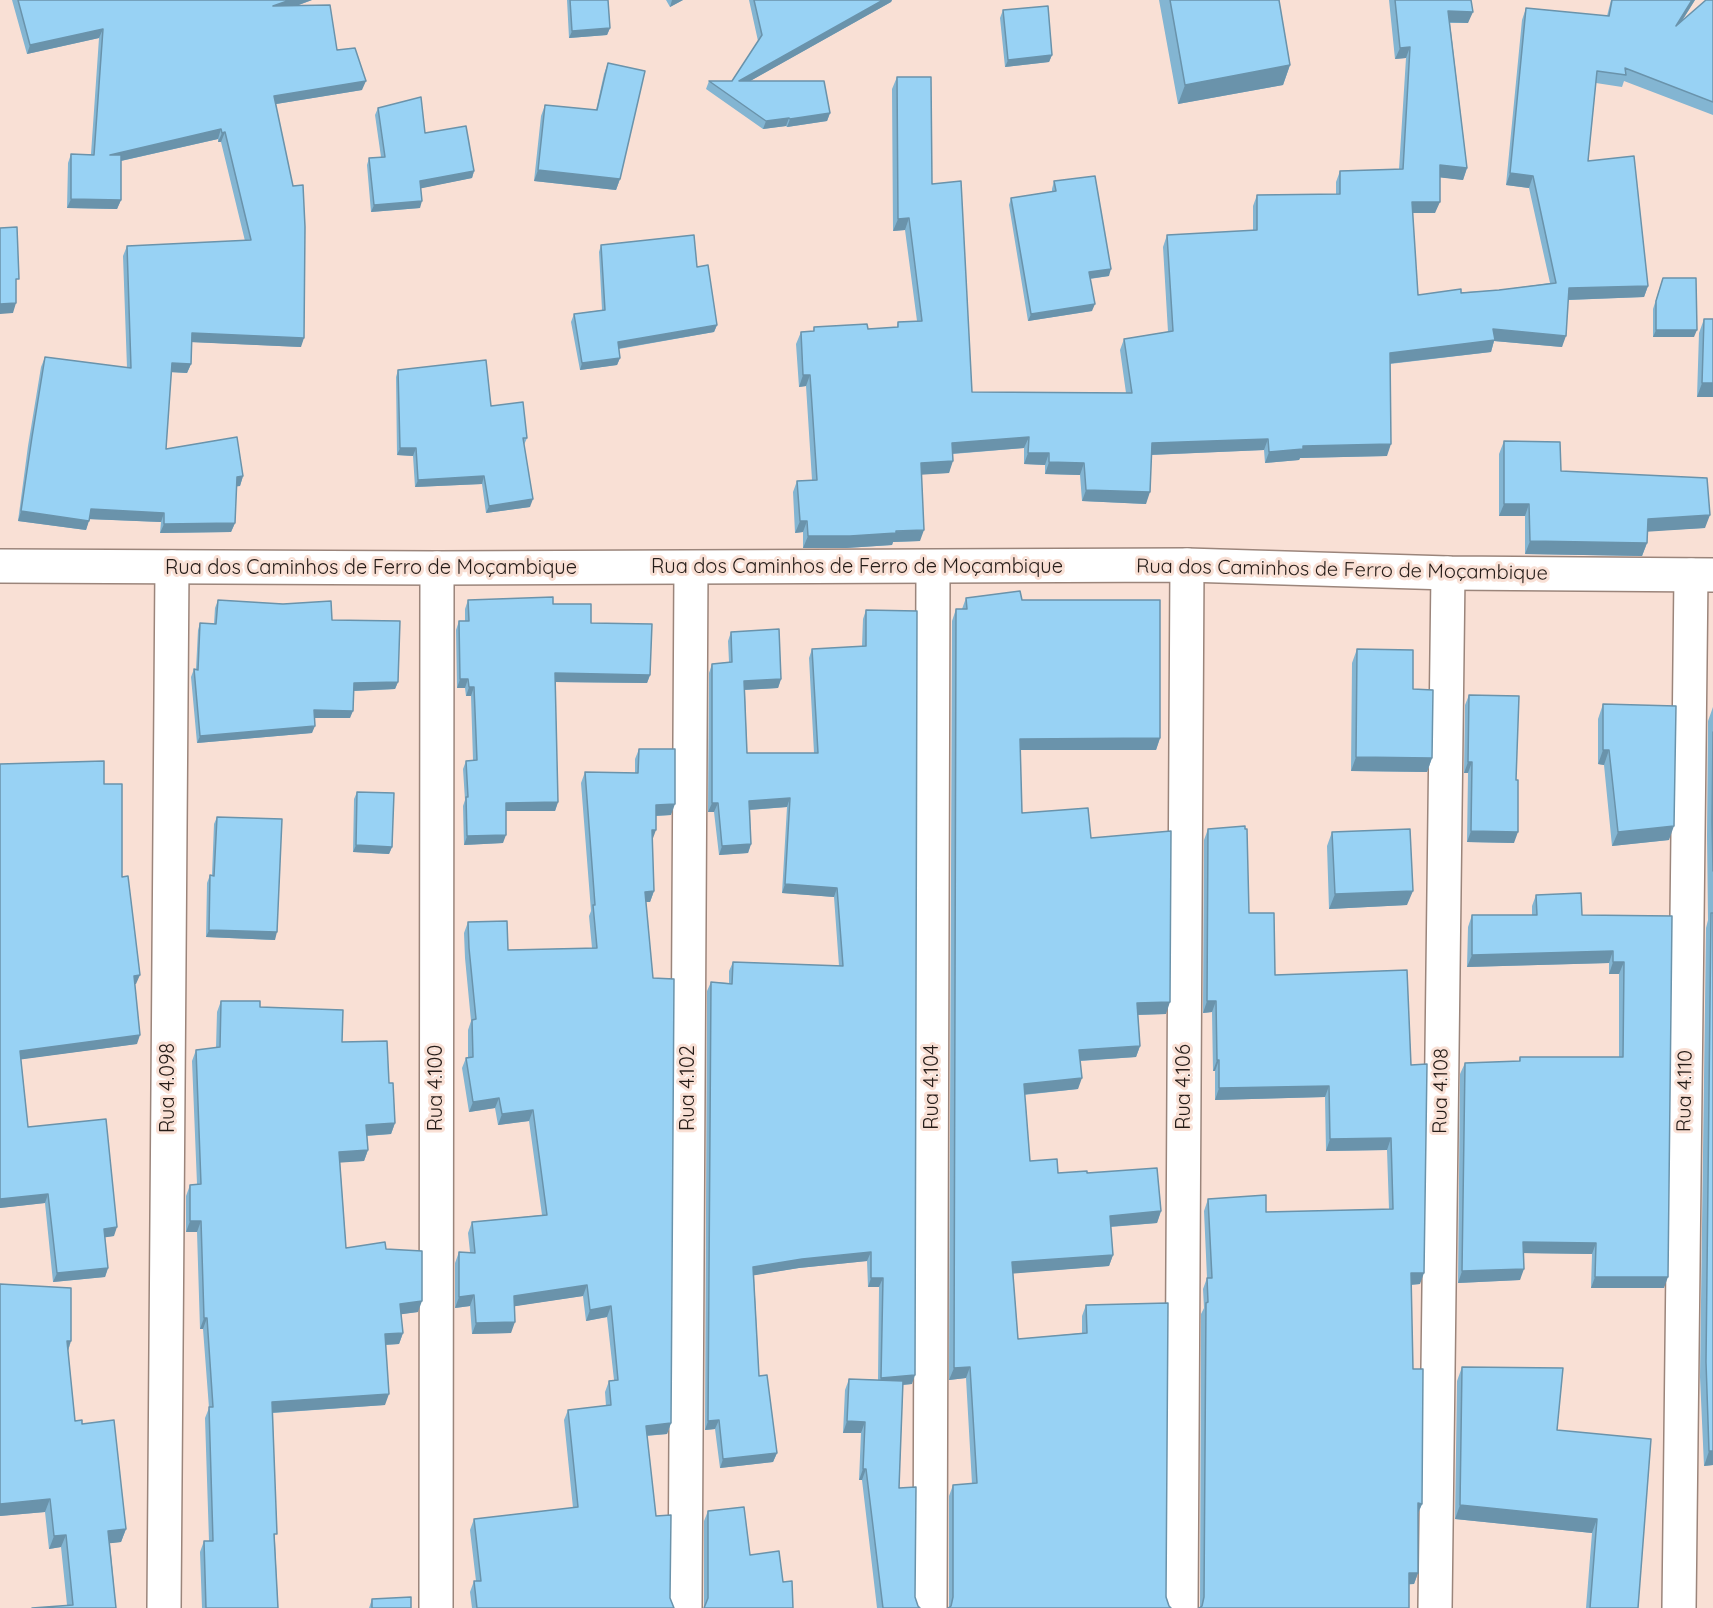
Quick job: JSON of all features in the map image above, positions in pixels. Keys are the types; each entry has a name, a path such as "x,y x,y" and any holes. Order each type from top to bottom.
{"street":[{"name":"Rua dos Caminhos de Ferro de Moçambique","path":"0,566 691,568 1187,565 1448,573 1702,575"},
{"name":"Rua 4.106","path":"1181,1608 1187,565"},
{"name":"Rua 4.098","path":"164,1608 172,567"},
{"name":"Rua 4.104","path":"930,1608 933,567"},
{"name":"Rua 4.100","path":"436,1608 437,568"},
{"name":"Rua 4.102","path":"685,1608 691,568"},
{"name":"Rua 4.108","path":"1435,1608 1448,573"},
{"name":"Rua 4.110","path":"1679,1608 1702,575"}],"building":[{"path":"18,0 290,0 273,6 330,5 337,50 355,48 366,81 274,96 293,186 303,185 304,338 192,333 191,364 172,363 166,449 237,437 243,476 237,477 235,523 164,524 164,513 91,509 89,521 21,511 45,357 131,368 127,246 251,240 225,132 222,133 221,129 110,155 121,155 121,200 71,199 71,154 94,155 103,29 30,45"},
{"path":"570,0 608,0 610,28 572,31"},
{"path":"754,0 883,0 739,81 824,81 830,113 766,121 709,81 732,81 762,35"},
{"path":"1170,0 1279,0 1290,65 1185,85"},
{"path":"1395,0 1471,0 1473,12 1448,11 1467,168 1440,165 1440,202 1412,202 1418,295 1461,289 1461,293 1556,283 1533,176 1510,173 1526,8 1609,16 1612,0 1692,0 1676,26 1706,0 1713,0 1713,102 1625,68 1626,75 1597,71 1588,161 1634,156 1648,286 1569,288 1566,336 1493,329 1495,340 1390,353 1391,444 1303,446 1303,449 1269,452 1268,439 1152,443 1150,492 1086,490 1084,463 1049,462 1049,453 1028,453 1029,437 952,443 953,461 921,463 924,530 850,536 808,536 807,521 800,521 797,481 817,480 810,375 803,375 801,332 814,331 814,327 867,324 868,329 898,327 898,322 922,321 909,218 898,219 897,77 931,77 932,184 961,181 972,392 1132,393 1124,339 1173,331 1167,235 1257,230 1257,195 1340,194 1340,171 1403,169 1410,47 1400,48"},
{"path":"1048,6 1052,55 1008,60 1003,10"},
{"path":"608,63 645,71 620,179 538,170 545,105 597,110"},
{"path":"421,97 425,133 466,126 474,171 420,181 422,201 374,205 369,158 385,157 378,108"},
{"path":"1095,176 1111,269 1089,272 1095,304 1031,314 1011,198 1056,191 1054,181"},
{"path":"17,227 19,279 16,279 16,303 0,304 0,228"},
{"path":"694,235 697,267 708,265 717,325 618,342 620,358 582,363 574,314 605,310 601,245"},
{"path":"1663,278 1696,278 1697,330 1656,330 1656,301"},
{"path":"1704,319 1713,319 1713,383 1702,383"},
{"path":"486,360 491,406 523,402 527,438 523,438 533,499 489,506 484,476 418,480 416,448 400,448 398,370"},
{"path":"1504,441 1560,442 1561,471 1707,478 1710,515 1648,519 1647,543 1530,541 1529,504 1504,504"},
{"path":"1020,591 1022,600 1160,600 1160,738 1020,739 1022,813 1088,808 1091,838 1171,831 1170,1002 1137,1003 1140,1046 1079,1050 1082,1078 1024,1084 1030,1161 1057,1159 1058,1173 1157,1168 1161,1211 1110,1216 1113,1255 1012,1262 1018,1339 1087,1333 1086,1305 1168,1303 1166,1597 1171,1608 948,1608 951,1606 953,1597 953,1485 977,1483 970,1367 954,1368 956,609 967,609 966,598"},
{"path":"553,597 553,604 591,604 591,623 652,624 650,675 555,673 558,802 506,803 506,835 467,836 466,761 477,760 474,687 469,687 468,679 460,679 459,621 469,621 468,600"},
{"path":"218,600 283,604 331,601 332,620 400,621 398,682 354,683 353,711 314,710 315,726 200,736 194,669 198,670 200,623 216,624"},
{"path":"866,610 917,611 915,1375 881,1378 883,1278 871,1278 871,1252 753,1267 759,1376 767,1375 777,1453 723,1459 719,1420 708,1421 711,982 732,984 733,962 843,966 837,888 785,884 790,798 749,801 751,844 722,846 718,803 712,803 712,664 732,662 731,632 779,629 781,679 744,681 747,753 818,753 812,649 866,646"},
{"path":"1357,649 1413,650 1413,689 1433,690 1432,758 1356,757"},
{"path":"1469,695 1519,696 1516,780 1518,780 1518,832 1471,831 1472,762 1468,762"},
{"path":"1603,704 1676,706 1674,826 1618,832 1609,750 1603,750"},
{"path":"1713,732 1713,871 1712,822"},
{"path":"639,749 675,749 675,804 656,805 656,830 652,830 654,891 645,892 653,978 674,979 671,1423 646,1426 656,1516 671,1515 670,1598 674,1608 477,1608 474,1581 481,1581 474,1519 578,1507 568,1410 611,1405 609,1381 618,1380 611,1306 590,1310 587,1285 514,1296 515,1322 476,1323 474,1295 459,1297 459,1252 475,1253 472,1222 547,1215 533,1110 502,1114 499,1098 473,1102 466,1058 473,1057 472,1020 476,1019 468,922 507,921 508,950 597,948 585,772 638,773"},
{"path":"104,761 104,784 122,784 122,877 128,876 140,975 134,976 140,1035 20,1051 28,1127 106,1119 117,1227 104,1229 108,1268 57,1273 48,1194 0,1199 0,764"},
{"path":"357,792 394,793 392,847 356,845"},
{"path":"217,817 282,819 277,932 209,930 210,875 214,876"},
{"path":"1245,826 1247,829 1249,913 1274,913 1275,975 1407,970 1411,1065 1427,1064 1424,1273 1411,1273 1413,1369 1423,1369 1422,1504 1418,1503 1418,1573 1409,1573 1409,1608 1199,1608 1202,1606 1204,1597 1206,1303 1208,1302 1207,1278 1212,1278 1208,1199 1266,1195 1266,1212 1393,1209 1391,1138 1330,1139 1329,1086 1219,1088 1216,1001 1207,1001 1208,829"},
{"path":"1410,829 1413,891 1335,894 1332,832"},
{"path":"1581,893 1582,915 1672,916 1668,1277 1595,1277 1596,1243 1523,1242 1524,1269 1462,1271 1465,1063 1520,1061 1520,1057 1623,1057 1624,962 1613,962 1613,951 1472,955 1472,915 1537,915 1536,895"},
{"path":"1711,913 1713,913 1713,1451 1709,1451 1706,1362"},
{"path":"221,1001 260,1001 260,1007 343,1010 342,1042 387,1041 389,1083 393,1083 395,1123 366,1125 368,1150 339,1152 346,1248 385,1242 386,1249 422,1251 422,1301 400,1304 403,1333 385,1334 389,1394 272,1402 277,1534 274,1534 278,1608 206,1608 204,1541 213,1541 209,1407 213,1407 207,1318 204,1318 201,1221 190,1221 190,1185 201,1184 196,1050 220,1047"},
{"path":"0,1284 71,1288 71,1341 67,1341 75,1421 82,1420 82,1424 114,1420 126,1529 108,1531 116,1608 32,1608 73,1605 66,1535 54,1536 50,1499 0,1504"},
{"path":"1462,1367 1563,1368 1557,1430 1651,1439 1638,1608 1590,1608 1597,1519 1460,1505"},
{"path":"849,1379 903,1381 899,1488 916,1487 915,1597 920,1608 883,1608 866,1469 863,1469 865,1422 847,1421"},
{"path":"744,1507 750,1555 779,1551 783,1582 792,1581 793,1608 704,1608 708,1598 708,1511"},
{"path":"411,1597 411,1608 372,1608 372,1599"}]}
